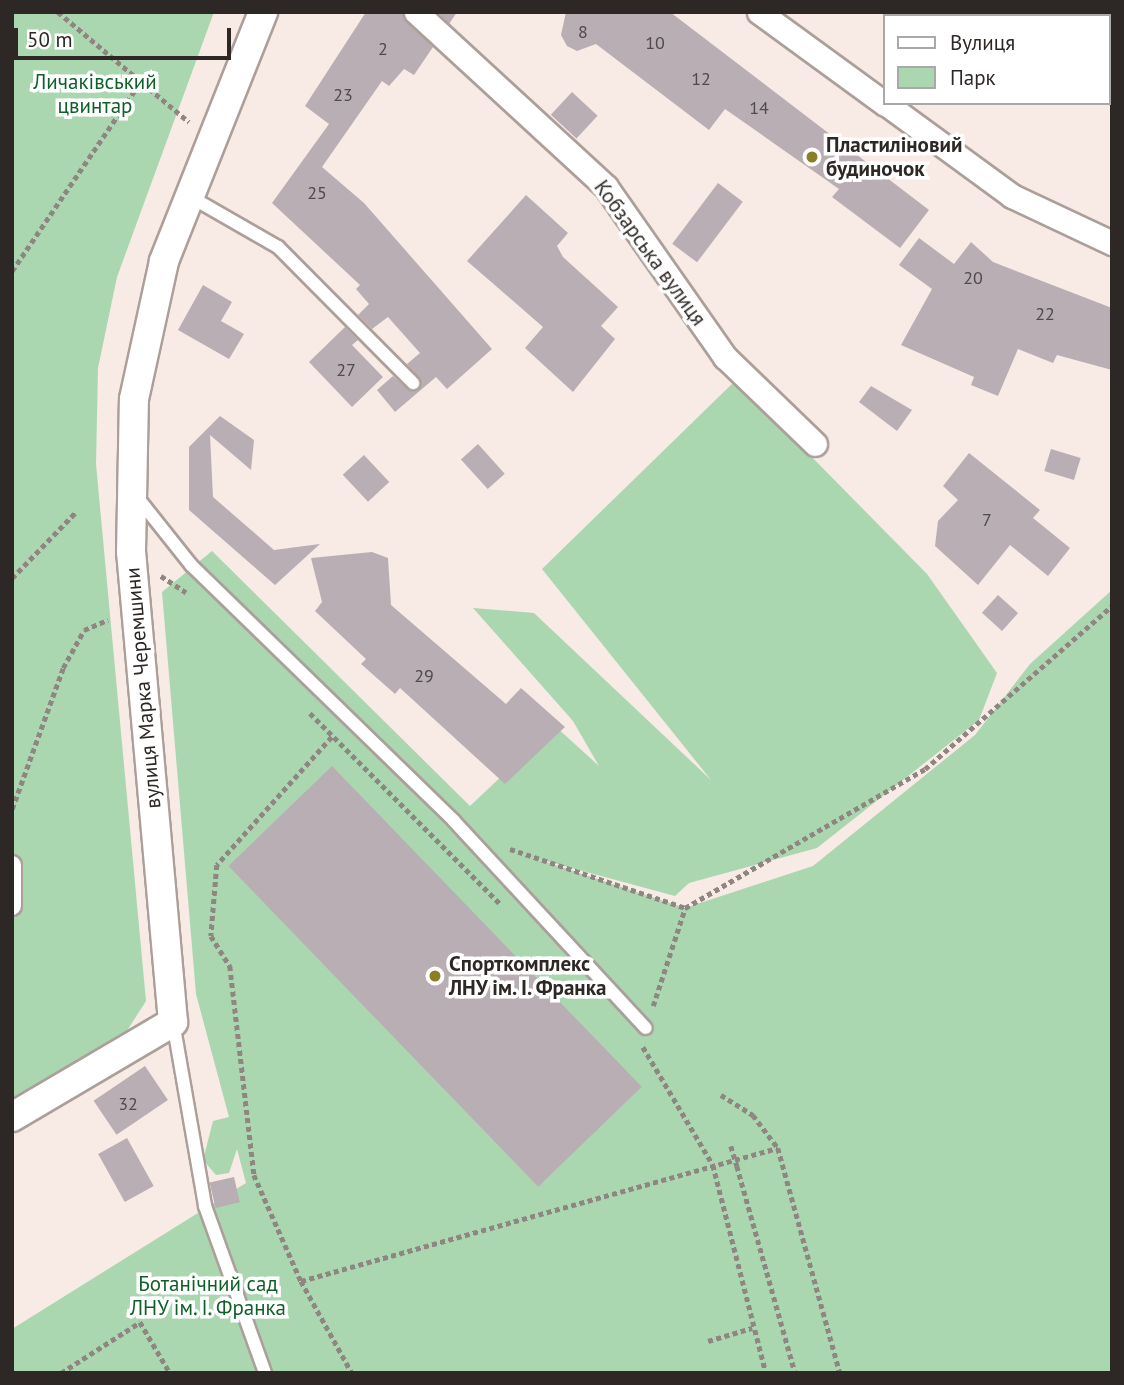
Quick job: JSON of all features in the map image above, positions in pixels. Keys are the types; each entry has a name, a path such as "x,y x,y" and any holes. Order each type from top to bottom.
{"street":[{"name":"вулиця Марка Черемшини","path":"173,1022 135,609 131,487 140,349 189,195 263,12"},
{"name":"Кобзарська вулиця","path":"416,12 606,187 725,357 815,444"},
{"path":"759,12 883,102"},
{"path":"887,105 1012,196 1112,243"},
{"path":"12,865 12,906"},
{"path":"12,1117 173,1022"}],"lane":[{"path":"189,195 278,247 413,383"},
{"path":"131,487 191,565 454,821 646,1028"},
{"name":"вулиця Марка Черемшини","path":"173,1022 205,1206 265,1373"}],"path":[{"path":"58,12 141,81 209,143"},
{"path":"13,272 141,81"},
{"path":"12,578 76,512"},
{"path":"152,570 191,595"},
{"path":"646,1028 685,908 925,769 1112,606"},
{"path":"12,808 63,668 84,630 135,609"},
{"path":"352,1373 301,1282 254,1175 230,966 211,936 217,864 332,737 505,909"},
{"path":"503,842 512,851 685,908"},
{"path":"632,1036 657,1064 713,1165 752,1328 766,1373"},
{"path":"721,1095 753,1115 778,1148 840,1373"},
{"path":"731,1146 796,1373"},
{"path":"301,1282 778,1148"},
{"path":"61,1373 140,1322 170,1373"},
{"path":"708,1341 752,1328"}],"green space":[{"name":"Личаківський цвинтар","path":"12,12 214,12 117,277 98,368 96,464 146,1001 123,1037 12,1101"},
{"path":"921,12 1112,12 1112,107 1108,105 1110,14"},
{"name":"Ботанічний сад ЛНУ ім. І. Франка","path":"736,380 927,574 997,673 979,720 817,848 689,883 675,896 531,857 685,908 813,866 975,735 1030,664 1112,590 1112,1373 12,1373 12,1329 246,1183 237,1149 229,1173 216,1175 203,1160 213,1121 229,1117 196,994 162,592 212,551 470,806 555,726 599,766 573,721 473,608 534,613 711,780 542,569"}],"building":[{"path":"366,12 402,12 433,47 414,75 404,69 389,86 382,81 322,167 364,203 492,349 447,389 436,377 395,412 377,390 393,376 410,391 419,390 421,380 407,364 420,353 388,317 372,329 358,315 369,304 356,289 360,285 272,203 329,124 305,106"},
{"path":"437,12 457,12 449,24"},
{"path":"566,12 670,12 929,210 900,248 832,197 839,189 725,109 709,130 596,44 577,51 567,46 561,35"},
{"path":"572,92 598,116 576,139 551,115"},
{"path":"718,183 743,202 697,262 672,244"},
{"path":"526,195 568,233 557,246 563,257 618,307 601,326 615,339 573,392 525,348 543,327 467,261"},
{"path":"919,238 954,264 971,242 993,262 1112,308 1112,370 1057,355 1053,363 1018,349 998,396 971,385 974,377 901,345 932,289 899,265"},
{"path":"203,285 232,302 221,321 244,334 229,359 178,330"},
{"path":"345,327 358,340 352,345 383,377 352,407 309,362"},
{"path":"871,386 912,410 897,431 859,402"},
{"path":"220,416 254,440 251,470 210,435 213,497 274,550 320,544 275,585 189,510 189,447"},
{"path":"478,444 505,474 488,489 461,459"},
{"path":"1051,449 1081,458 1074,480 1044,471"},
{"path":"969,453 1040,510 1033,518 1070,548 1048,576 1010,545 978,585 935,546 938,521 958,500 943,486"},
{"path":"364,455 389,482 368,502 343,475"},
{"path":"372,552 388,558 391,605 506,704 521,688 565,727 505,784 400,688 395,694 361,664 366,659 315,611 322,602 311,558"},
{"path":"998,595 1018,613 1002,631 982,613"},
{"name":"Спорткомплекс ЛНУ ім. І. Франка","path":"332,766 642,1087 538,1187 228,866"},
{"path":"145,1066 168,1100 117,1135 94,1101"},
{"path":"127,1138 154,1186 125,1202 98,1154"},
{"path":"234,1177 240,1202 215,1208 210,1183"}],"place":[{"name":"Пластиліновий будиночок","path":"812,157"},
{"name":"Спорткомплекс ЛНУ ім. І. Франка","path":"435,976"}]}
